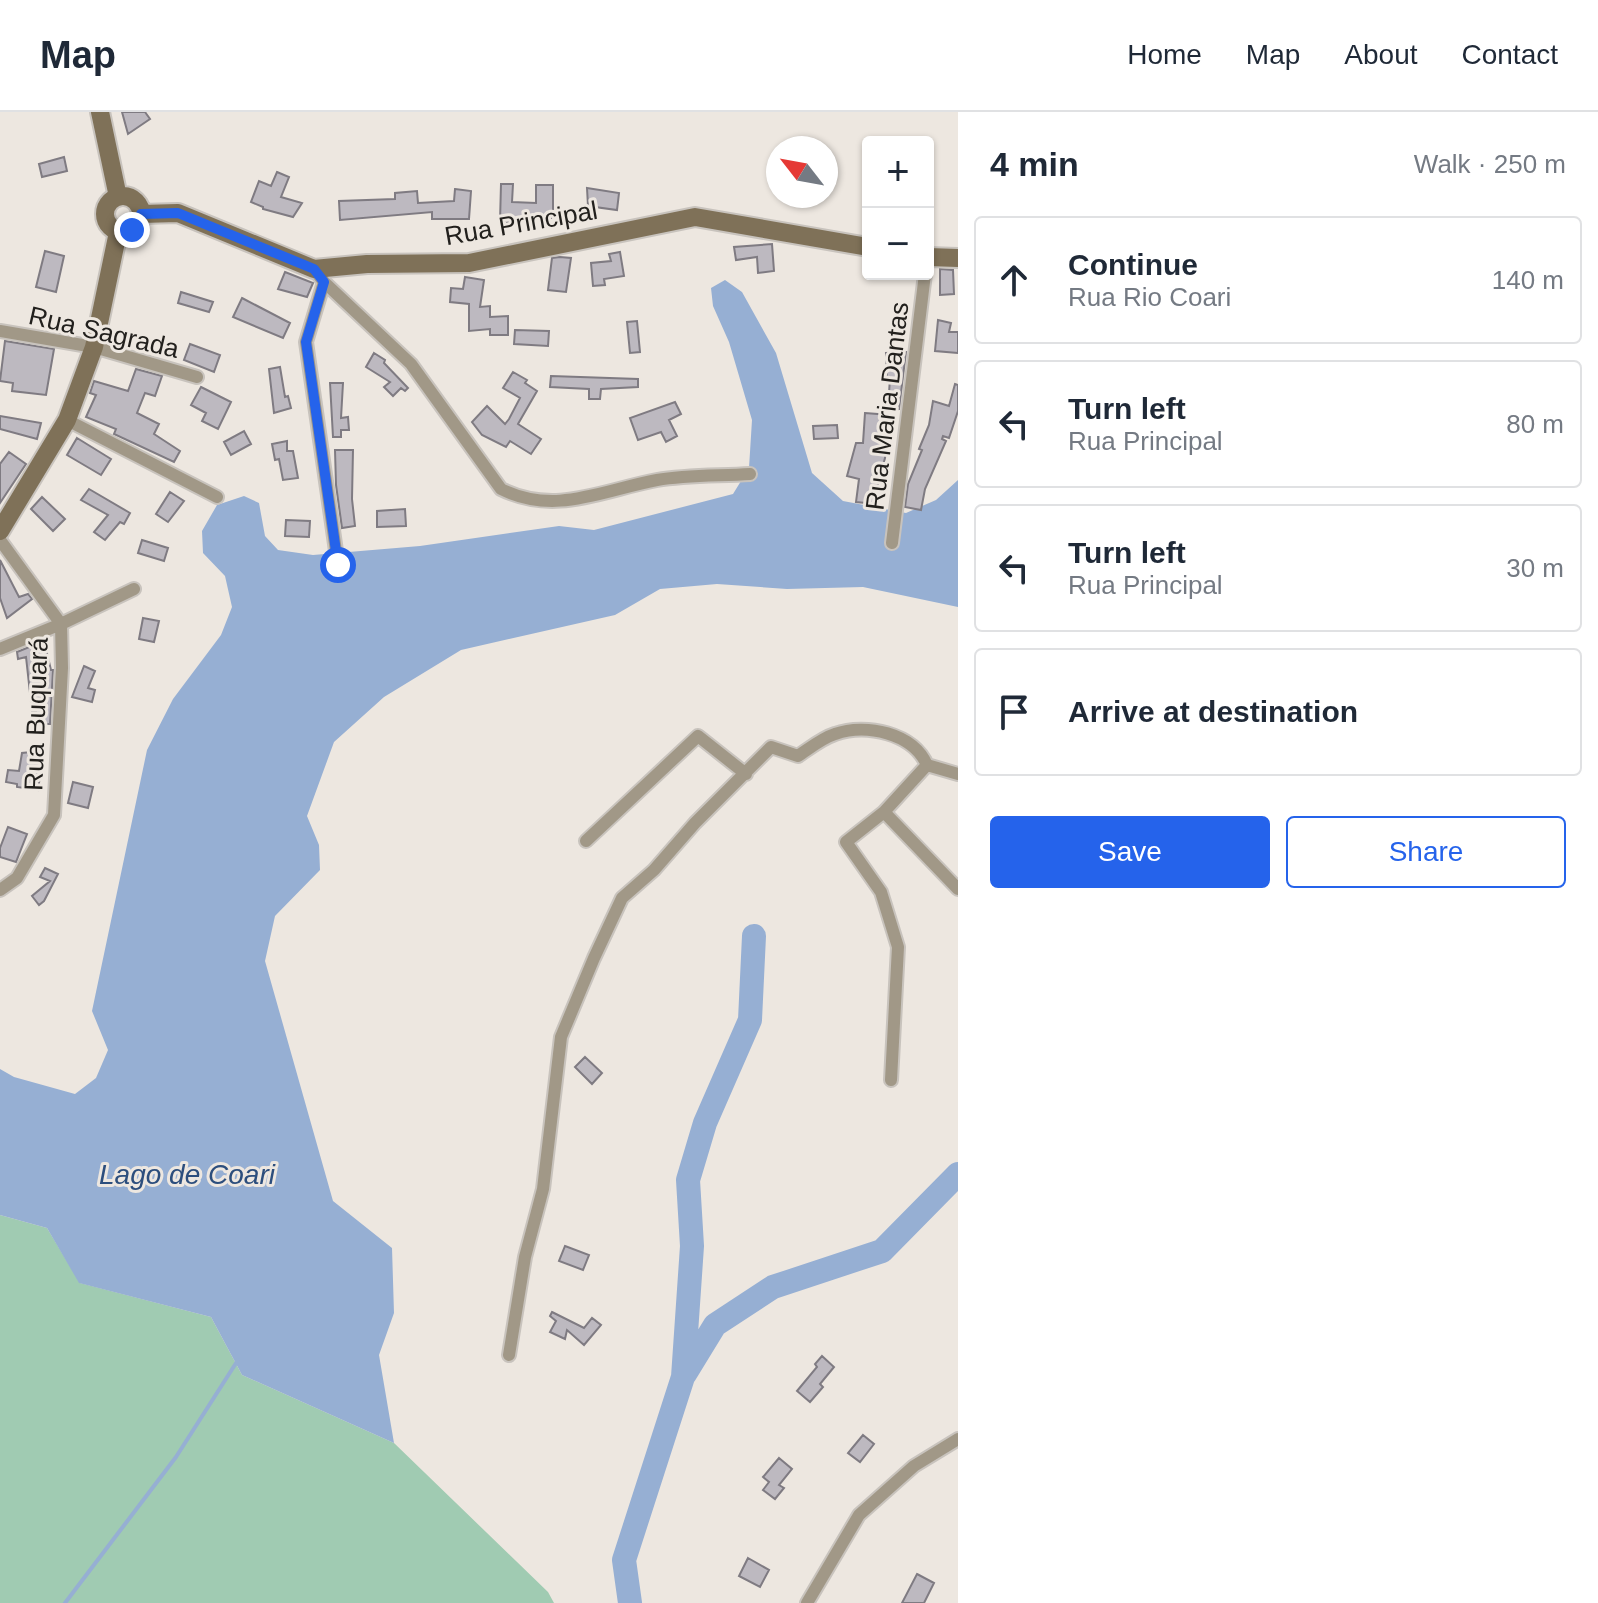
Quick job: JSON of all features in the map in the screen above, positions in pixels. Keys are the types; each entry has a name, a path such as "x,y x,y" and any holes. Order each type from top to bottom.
{"street":[{"path":"100,112 118,197"},
{"path":"128,196 136,201 141,214 139,223 132,230 118,232 110,228 105,215 107,205 118,197 128,196"},
{"name":"Rua Principal","path":"141,214 178,213 319,276 367,264 469,263 695,217 862,246"},
{"path":"0,531 67,420 94,347 118,232"},
{"path":"934,257 958,258"},
{"path":"319,276 411,364 501,489 518,498 563,503 659,479 750,474"},
{"path":"319,276 306,342 338,565"},
{"name":"Rua Maria Dantas","path":"892,543 924,280"},
{"name":"Rua Sagrada","path":"0,331 94,347 197,377"},
{"path":"67,420 217,497"},
{"name":"Rua Buquará","path":"0,540 61,624 61,700 54,815 17,878 0,890"},
{"path":"0,649 134,589"},
{"path":"509,1355 525,1257 543,1189 561,1037 622,898 654,870 695,823 771,747 798,756 832,735 869,729 895,736 921,752 927,765 957,776"},
{"path":"586,841 698,736 746,774"},
{"path":"891,1080 898,947 881,892 846,842 884,812 927,765"},
{"path":"884,812 958,889"},
{"path":"807,1603 859,1515 914,1466 958,1439"}],"green space":[{"path":"0,1215 47,1228 80,1283 211,1317 242,1375 394,1443 548,1592 554,1603 0,1603"}],"water":[{"name":"Lago de Coari","path":"725,280 742,292 776,353 812,473 843,501 906,513 936,500 958,480 958,607 863,587 787,589 717,584 660,589 615,615 461,650 384,697 334,742 307,816 319,845 320,870 275,916 265,961 333,1201 392,1248 394,1313 379,1355 394,1443 242,1375 211,1317 79,1283 47,1228 0,1215 0,1069 14,1077 75,1094 96,1078 108,1050 92,1011 147,750 173,699 221,635 232,607 225,576 203,553 202,531 217,505 244,496 259,503 265,536 278,550 313,555 420,546 559,526 594,530 733,494 749,468 752,420 729,342 713,306 711,288"}],"building":[{"path":"122,112 145,112 150,119 128,134"},
{"path":"64,157 67,171 42,177 39,164"},
{"path":"277,172 289,177 281,197 302,203 293,217 263,209 251,202 259,181 271,186"},
{"path":"501,184 513,184 512,202 536,203 536,185 553,185 553,218 512,218 512,223 500,222"},
{"path":"587,188 619,193 617,210 588,206"},
{"path":"455,189 471,191 469,219 432,219 432,212 340,220 339,201 395,199 395,193 417,191 418,203 454,201"},
{"path":"772,244 774,271 758,273 757,257 736,260 734,247"},
{"path":"45,251 64,256 56,292 36,287"},
{"path":"620,252 624,276 604,279 605,285 593,286 591,263 611,261 609,254"},
{"path":"552,258 571,258 566,292 548,290"},
{"path":"940,269 953,270 954,294 940,295"},
{"path":"285,272 313,283 307,297 278,289"},
{"path":"465,277 484,280 480,307 490,306 490,317 508,316 508,335 490,335 490,329 469,331 469,304 450,302 451,288 463,289"},
{"path":"181,292 213,302 209,312 178,303"},
{"path":"242,298 290,323 283,338 233,317"},
{"path":"938,320 951,323 949,332 958,332 958,353 935,351"},
{"path":"637,321 640,352 630,353 627,322"},
{"path":"515,330 549,331 548,346 514,344"},
{"path":"5,341 54,349 46,395 12,391 13,383 0,381"},
{"path":"190,344 220,355 214,372 184,360"},
{"path":"906,352 899,409 888,410 890,377 887,377 886,353"},
{"path":"374,353 385,360 384,363 408,388 405,391 401,388 393,396 384,387 390,382 366,367"},
{"path":"280,367 285,397 288,396 291,408 274,413 269,369"},
{"path":"136,369 162,376 155,396 145,393 137,413 159,424 154,434 180,451 174,462 114,434 116,429 86,417 96,395 90,393 94,381 128,391"},
{"path":"513,372 527,380 525,383 537,391 518,424 541,439 531,454 510,441 506,447 482,435 472,422 487,406 505,424 520,398 503,388"},
{"path":"551,376 638,379 638,387 601,389 600,399 589,399 589,389 550,387"},
{"path":"330,383 343,383 341,418 348,417 349,430 341,430 341,437 333,437"},
{"path":"955,384 958,385 958,411 949,438 943,436 942,439 946,441 925,489 921,510 905,507 908,484 922,450 919,449 929,425 933,401 949,406"},
{"path":"201,387 231,402 218,429 202,421 206,413 191,405"},
{"path":"675,402 681,414 669,420 677,436 666,442 661,432 638,440 630,418"},
{"path":"865,413 890,415 876,504 856,502 859,479 847,476 856,443 863,443"},
{"path":"0,416 41,423 37,439 0,429"},
{"path":"837,425 838,438 814,439 813,426"},
{"path":"244,431 251,444 231,455 224,442"},
{"path":"77,438 111,459 101,475 67,455"},
{"path":"287,441 287,451 293,451 298,478 283,480 272,444"},
{"path":"335,450 353,450 355,526 342,528"},
{"path":"9,452 26,464 0,503 0,464"},
{"path":"89,489 130,513 124,524 120,522 105,540 94,532 108,515 81,500"},
{"path":"170,492 184,501 168,522 156,514"},
{"path":"42,497 65,519 53,531 31,509"},
{"path":"405,509 406,526 377,527 377,511"},
{"path":"286,520 310,521 309,537 285,536"},
{"path":"142,540 168,548 164,561 138,553"},
{"path":"0,560 19,597 28,594 32,599 7,618 0,598"},
{"path":"143,618 159,621 154,642 139,639"},
{"path":"44,641 53,670 50,724 36,724 26,657 18,659 17,652"},
{"path":"84,666 95,671 88,688 95,690 92,702 72,697"},
{"path":"31,752 35,763 42,761 38,790 6,782 8,770 19,771 22,753"},
{"path":"73,782 93,787 88,808 68,803"},
{"path":"8,827 27,834 16,862 0,857"},
{"path":"45,868 58,874 39,905 32,896 50,881 40,877"},
{"path":"585,1057 602,1073 592,1084 575,1067"},
{"path":"565,1246 589,1255 583,1270 559,1261"},
{"path":"552,1312 584,1328 592,1318 601,1325 584,1345 567,1330 565,1339 550,1332 556,1321 550,1316"},
{"path":"822,1356 834,1367 810,1402 797,1391"},
{"path":"863,1435 874,1444 860,1462 848,1453"},
{"path":"779,1458 792,1469 779,1485 784,1488 775,1499 763,1490 769,1482 763,1477"},
{"path":"748,1558 769,1570 760,1587 739,1576"},
{"path":"917,1574 934,1583 924,1603 902,1603"}],"waterway":[{"path":"630,1603 624,1560 683,1377 692,1246 688,1180 705,1123 750,1020 754,936"},
{"path":"685,1374 715,1325 773,1287 882,1251 958,1174"},
{"path":"65,1603 176,1457 238,1360"}],"route":[{"path":"132,230 139,223 141,214 178,213 314,269 324,282 306,342 338,565"}]}
